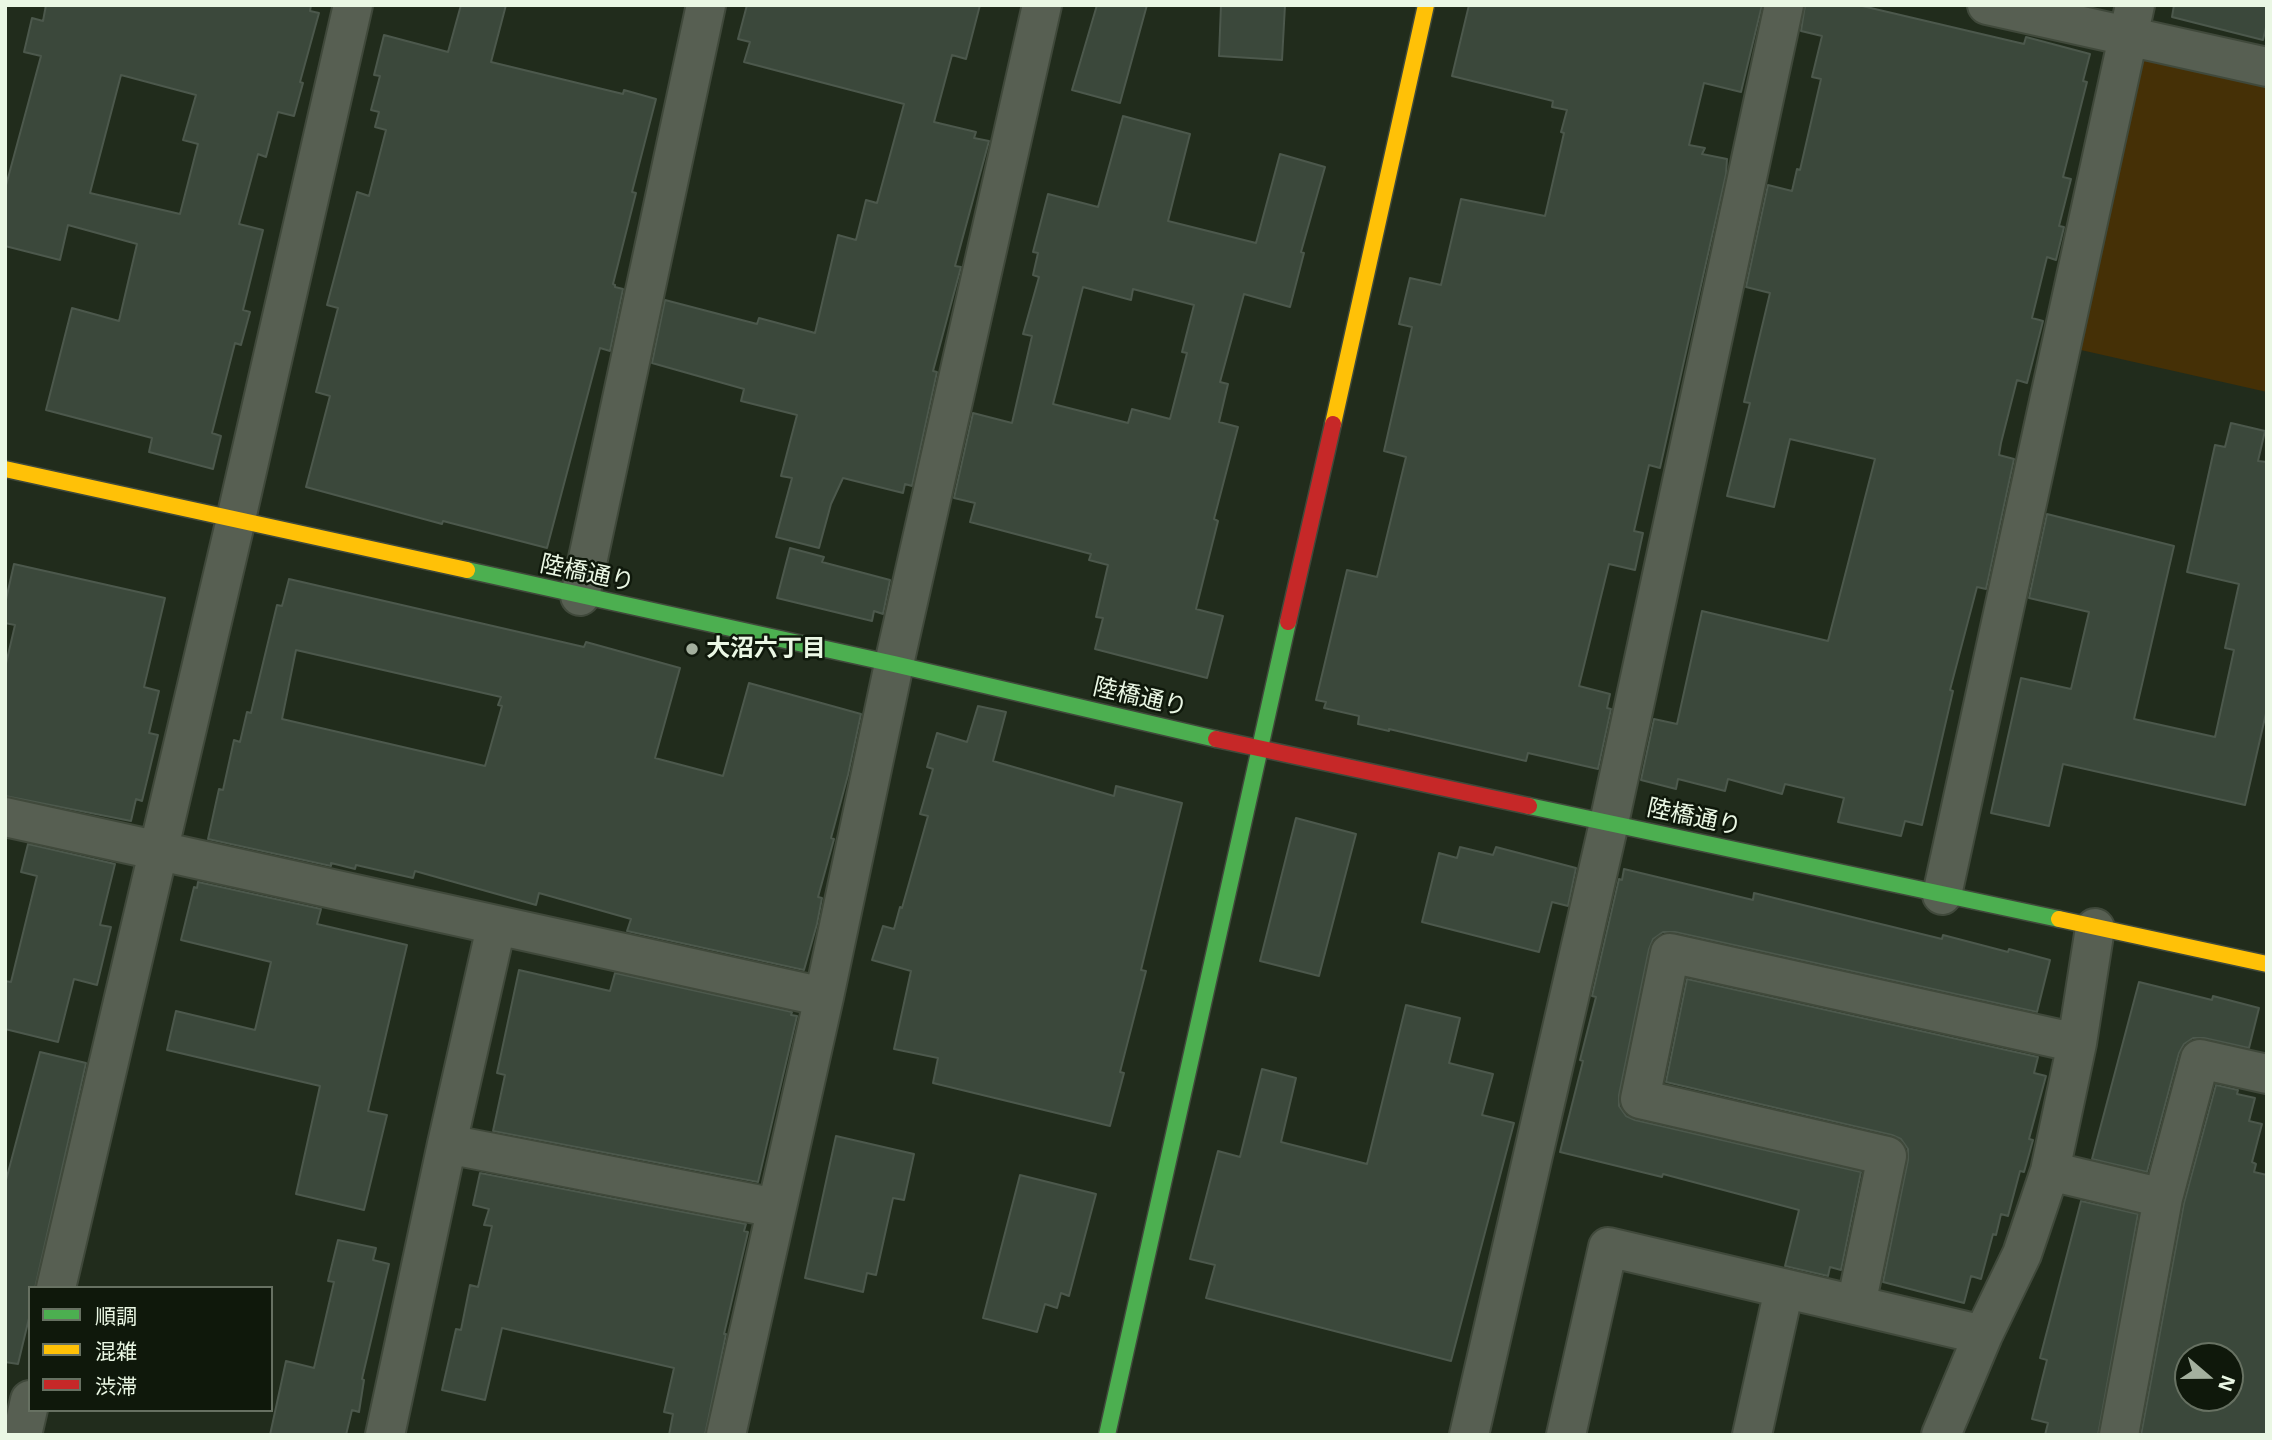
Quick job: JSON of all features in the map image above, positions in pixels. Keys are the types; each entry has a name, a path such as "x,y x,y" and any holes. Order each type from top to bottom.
{"street":[{"path":"56,1286 353,5"},
{"path":"580,596 706,5"},
{"path":"726,1435 824,997 894,664 1042,5"},
{"path":"1107,1435 1426,5"},
{"path":"1469,1435 1609,823 1784,5"},
{"path":"1987,5 2132,20 2267,67"},
{"path":"1942,895 2132,20"},
{"name":"陸橋通り","path":"5,469 894,664 1261,749 2267,964"},
{"path":"5,817 824,997"},
{"path":"385,1435 496,927"},
{"path":"1941,1435 1983,1335 2022,1254 2050,1171 2077,1043 2095,928"},
{"path":"1856,1305 1887,1156 1640,1099 1670,953 2077,1043"},
{"path":"2119,1435 2163,1198 2200,1059 2267,1074"},
{"path":"447,1143 776,1208"},
{"path":"2050,1171 2163,1198"},
{"path":"1566,1435 1608,1247 1983,1335"},
{"path":"1752,1435 1784,1289"}],"shaded area":[{"path":"2137,53 2267,83 2267,392 2072,348"}],"building":[{"path":"46,5 311,5 310,11 319,13 300,82 303,83 294,116 278,112 266,157 258,154 239,224 263,230 243,310 250,312 241,345 235,343 212,433 221,436 213,469 149,452 152,438 46,410 72,308 119,321 137,244 68,225 60,260 5,246 5,189 41,56 24,52 32,18 43,21","holes":["121,75 196,95 183,140 198,144 180,214 90,193"]},
{"path":"461,5 506,5 491,62 623,94 624,90 656,99 632,192 636,193 613,284 623,289 610,351 600,348 547,548 443,521 442,524 306,487 330,396 316,392 338,308 327,305 357,192 369,196 386,130 375,127 379,112 371,110 380,76 374,75 384,35 448,52"},
{"path":"747,5 980,5 966,59 952,55 934,122 976,132 974,138 989,141 955,266 961,267 933,371 937,372 912,486 905,484 903,493 843,478 831,504 819,548 776,537 792,478 781,476 797,415 741,401 744,389 652,363 665,300 757,324 759,318 815,333 838,235 856,240 866,200 877,203 904,104 744,62 750,42 738,39"},
{"path":"1097,5 1147,5 1120,103 1072,90"},
{"path":"1221,5 1285,5 1282,60 1219,56"},
{"path":"1469,5 1762,5 1741,92 1704,83 1689,145 1705,148 1702,154 1727,159 1726,174 1660,468 1649,465 1634,531 1643,533 1635,570 1609,564 1579,686 1610,694 1607,708 1611,709 1598,769 1528,753 1526,761 1358,724 1359,716 1324,708 1326,702 1316,700 1347,570 1377,577 1406,457 1384,451 1412,327 1399,324 1410,278 1441,285 1461,199 1545,216 1564,133 1561,132 1567,110 1552,107 1553,101 1452,76"},
{"path":"1805,5 1858,5 2024,44 2026,37 2090,54 2083,81 2087,82 2063,177 2071,179 2059,226 2064,227 2056,260 2047,257 2032,318 2043,321 2027,383 2017,380 2001,443 1999,455 2014,459 1986,589 1977,587 1950,690 1953,691 1922,825 1905,821 1901,836 1838,822 1844,798 1785,784 1782,794 1728,779 1725,791 1678,779 1676,789 1641,780 1654,719 1677,724 1702,611 1828,641 1875,459 1790,439 1774,507 1727,496 1750,403 1744,402 1770,293 1746,287 1768,185 1792,191 1797,169 1800,170 1821,79 1812,77 1822,36 1801,31"},
{"path":"2174,5 2267,5 2263,40 2172,17"},
{"path":"1123,116 1190,134 1168,221 1256,243 1280,154 1325,167 1301,252 1304,253 1290,307 1244,294 1220,382 1228,384 1219,422 1238,427 1214,519 1218,521 1196,609 1223,616 1207,678 1095,649 1103,618 1096,617 1108,565 1089,560 1091,554 970,522 975,503 954,498 973,413 1012,423 1032,336 1023,334 1039,277 1033,275 1038,253 1033,252 1048,194 1098,207","holes":["1083,287 1131,300 1133,289 1194,305 1182,352 1187,353 1170,419 1132,409 1128,423 1053,404"]},
{"path":"2231,423 2265,431 2258,461 2267,462 2267,709 2245,805 2063,764 2049,826 1991,813 2021,678 2071,689 2089,612 2029,598 2047,514 2174,546 2134,719 2215,737 2234,650 2225,648 2239,584 2187,572 2215,445 2225,447"},
{"path":"790,548 824,557 822,562 890,580 883,614 874,611 872,621 777,598"},
{"path":"14,564 165,598 144,687 159,691 149,733 158,735 142,801 136,799 131,821 5,796 5,668 15,625 5,623 5,604"},
{"path":"289,579 584,647 586,642 680,668 655,758 723,776 749,683 861,714 831,838 834,839 818,897 822,898 817,924 804,970 627,931 631,919 539,893 536,905 415,871 413,878 356,865 355,869 331,863 331,866 208,839 234,740 240,742 247,712 251,713 277,605 282,606","holes":["296,650 501,697 498,705 502,706 485,766 282,719"]},
{"path":"978,706 1006,712 993,761 1114,796 1116,786 1182,803 1141,970 1146,971 1120,1072 1124,1073 1110,1126 933,1083 938,1058 894,1049 911,971 872,960 883,926 894,929 900,907 902,908 928,816 920,814 933,769 927,767 937,733 967,742"},
{"path":"1296,818 1356,834 1319,976 1260,961"},
{"path":"28,844 115,864 100,925 111,927 97,985 74,979 58,1042 5,1029 5,981 11,982 37,876 21,872"},
{"path":"1460,847 1493,855 1496,847 1576,868 1568,906 1552,902 1539,952 1422,922 1439,853 1457,858"},
{"path":"1624,869 1753,900 1754,893 1942,939 1943,935 2050,960 2037,1012 1675,932 1663,932 1653,939 1619,1095 1619,1106 1626,1116 1635,1120 1861,1172 1841,1270 1830,1267 1828,1276 1785,1266 1799,1210 1663,1174 1662,1177 1560,1152 1583,1061 1580,1060 1596,997 1592,996 1619,879 1622,880"},
{"path":"198,882 321,909 317,924 407,945 368,1111 387,1115 364,1210 296,1194 320,1086 167,1050 176,1011 255,1030 271,962 181,940 194,887 197,888"},
{"path":"519,970 610,991 615,973 792,1012 791,1015 797,1016 758,1182 493,1131 505,1075 497,1073"},
{"path":"1687,979 2038,1057 2034,1073 2046,1076 2029,1139 2033,1140 2024,1172 2020,1171 2008,1216 2001,1214 1981,1279 1971,1276 1964,1303 1883,1282 1908,1160 1908,1149 1901,1139 1666,1082"},
{"path":"2139,982 2212,1000 2213,996 2259,1008 2249,1048 2204,1038 2193,1038 2184,1044 2179,1053 2147,1172 2092,1159"},
{"path":"1406,1005 1460,1018 1449,1063 1493,1074 1482,1115 1514,1123 1451,1361 1206,1298 1215,1265 1190,1259 1218,1151 1240,1157 1262,1069 1296,1078 1281,1142 1367,1164"},
{"path":"40,1052 86,1063 35,1286 28,1286 28,1322 18,1364 5,1362 5,1184"},
{"path":"2216,1085 2238,1090 2237,1094 2255,1098 2249,1121 2262,1124 2252,1162 2256,1164 2254,1172 2267,1175 2267,1435 2141,1435 2184,1203"},
{"path":"836,1136 914,1154 904,1200 893,1198 876,1275 867,1273 863,1292 805,1278"},
{"path":"480,1173 746,1224 744,1231 748,1232 724,1334 705,1435 669,1435 673,1414 664,1412 674,1368 502,1328 485,1400 442,1390 456,1329 461,1330 470,1285 478,1287 492,1226 484,1225 489,1209 473,1205"},
{"path":"1020,1175 1096,1194 1069,1296 1061,1293 1057,1308 1045,1304 1037,1332 983,1318"},
{"path":"2081,1201 2138,1214 2098,1435 2045,1435 2048,1423 2032,1419 2047,1360 2040,1358"},
{"path":"338,1240 376,1248 373,1260 389,1264 362,1379 359,1412 352,1410 346,1435 270,1435 286,1361 314,1368 334,1282 328,1281"}],"traffic: fast":[{"path":"467,570 894,664 1216,739"},
{"path":"1107,1435 1288,622"},
{"path":"1529,806 2059,919"}],"traffic: slow":[{"path":"1333,424 1426,5"},
{"path":"5,469 467,570"},
{"path":"2059,919 2267,964"}],"traffic: jam":[{"path":"1288,622 1333,424"},
{"path":"1216,739 1529,806"}],"place":[{"name":"大沼六丁目","path":"692,649"}]}
